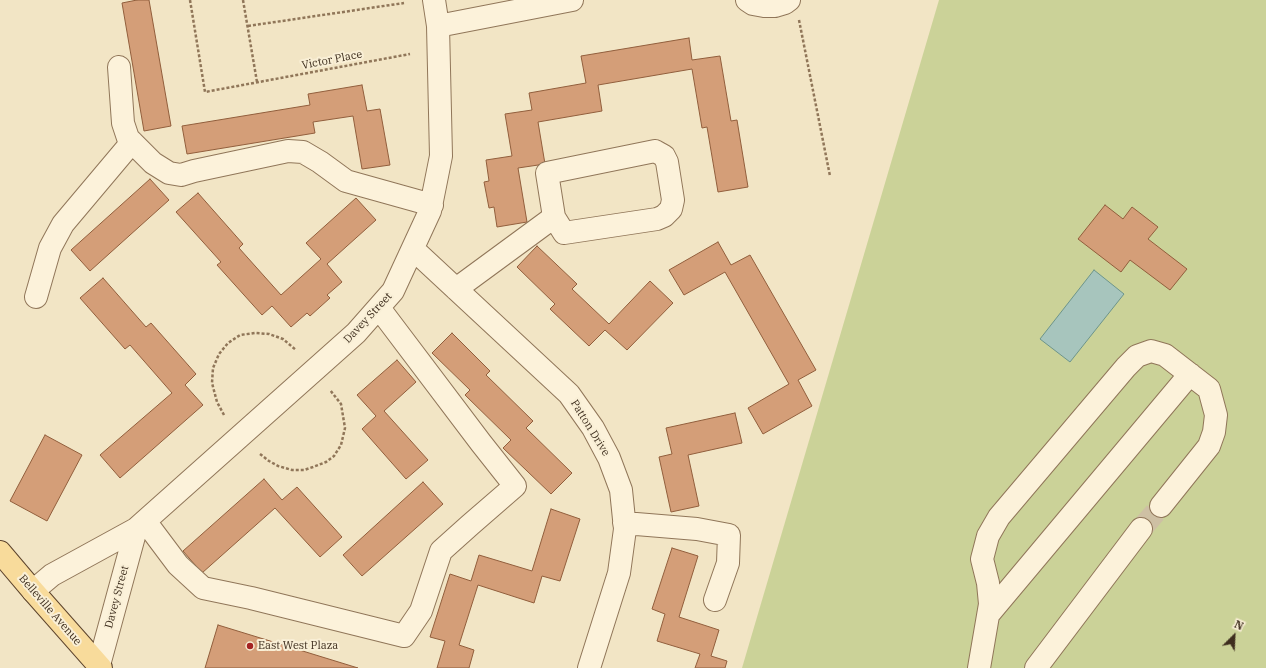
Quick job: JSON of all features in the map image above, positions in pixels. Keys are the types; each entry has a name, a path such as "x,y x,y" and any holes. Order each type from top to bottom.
{"main road":[{"name":"Belleville Avenue","path":"0,552 100,666"}],"street":[{"name":"Davey Street","path":"33,591 52,575 141,525 356,333 393,291 430,211 441,156 438,26 434,0"},
{"path":"438,26 572,0"},
{"path":"747,0 753,4 764,6 775,6 785,3 793,7"},
{"path":"119,67 123,123 128,138 152,163 169,173 181,175 288,151 303,152 320,162 346,181 432,205"},
{"path":"36,297 50,248 63,224 132,142"},
{"path":"655,151 664,156 673,200 671,209 664,216 657,219 564,233 554,217 547,173 655,151"},
{"path":"456,289 554,217"},
{"name":"Patton Drive","path":"413,249 569,394 593,428 609,458 621,490 625,529 619,574 589,668"},
{"path":"141,525 178,565 203,588 251,598 404,636 421,612 441,551 515,486 379,308"},
{"path":"979,668 990,604 988,583 982,559 988,536 999,517 1126,367 1137,356 1151,351 1165,355 1209,389 1216,414 1214,432 1209,446 1161,506"},
{"path":"988,616 1190,374"},
{"path":"624,523 696,529 729,535 728,563 715,600"},
{"name":"Davey Street","path":"100,666 141,525"},
{"path":"1036,668 1141,529"}],"path":[{"name":"Victor Place","path":"190,0 206,92 410,54"},
{"path":"243,0 257,82"},
{"path":"248,26 404,3"},
{"path":"793,7 830,176"},
{"path":"224,415 217,402 212,383 213,368 219,354 228,342 240,335 262,333 283,339 296,350"},
{"path":"260,454 278,466 292,470 304,470 313,467 326,462 334,456 341,444 345,428 341,404 330,390"}],"green space":[{"path":"939,0 1266,0 1266,668 742,668"}],"water":[{"path":"1094,270 1124,294 1070,362 1040,339"}],"building":[{"path":"137,0 149,0 171,126 144,131 122,3"},
{"path":"689,38 692,60 720,56 731,121 737,120 748,187 718,192 707,127 702,128 692,69 598,85 602,111 538,122 545,164 518,168 527,222 497,227 494,207 489,208 484,182 489,181 486,160 512,156 505,114 532,110 529,93 586,83 581,56"},
{"path":"362,85 367,111 380,109 390,165 362,169 353,116 313,122 315,133 187,154 182,126 310,105 308,94"},
{"path":"150,179 169,200 90,271 71,250"},
{"path":"198,193 243,244 239,248 281,295 321,259 306,243 356,198 376,220 327,264 342,282 327,295 330,298 310,316 307,313 291,327 272,306 262,315 217,265 221,262 176,212"},
{"path":"1105,205 1123,219 1132,207 1158,227 1148,239 1187,269 1170,290 1130,260 1121,272 1078,239"},
{"path":"718,242 731,265 750,255 816,370 798,380 812,406 763,434 748,408 789,384 725,272 684,295 669,270"},
{"path":"537,246 577,284 572,289 609,324 650,281 673,303 627,350 605,330 589,346 550,309 555,304 517,267"},
{"path":"103,278 146,327 151,323 196,374 185,385 203,405 120,478 100,455 172,393 130,345 125,349 80,298"},
{"path":"452,333 490,371 486,375 533,421 526,428 572,473 551,494 503,448 511,440 465,395 470,390 432,353"},
{"path":"397,360 416,382 384,411 428,460 406,479 362,429 376,416 357,395"},
{"path":"735,413 742,443 688,455 699,506 671,512 659,457 672,454 666,428"},
{"path":"45,435 82,455 47,521 10,501"},
{"path":"264,479 282,500 297,487 342,537 320,557 275,508 202,573 183,551"},
{"path":"423,482 443,504 362,576 343,555"},
{"path":"551,509 580,519 560,581 542,576 534,603 478,585 459,645 474,650 469,668 437,668 445,641 430,637 450,574 471,581 479,555 532,571"},
{"path":"672,548 698,556 679,617 719,630 711,656 727,661 725,668 695,668 700,654 657,641 665,614 652,609"},
{"name":"East West Plaza","path":"218,625 358,668 205,668"}],"tunnel":[{"path":"1141,529 1161,506"}],"place":[{"name":"East West Plaza","path":"250,646"}]}
